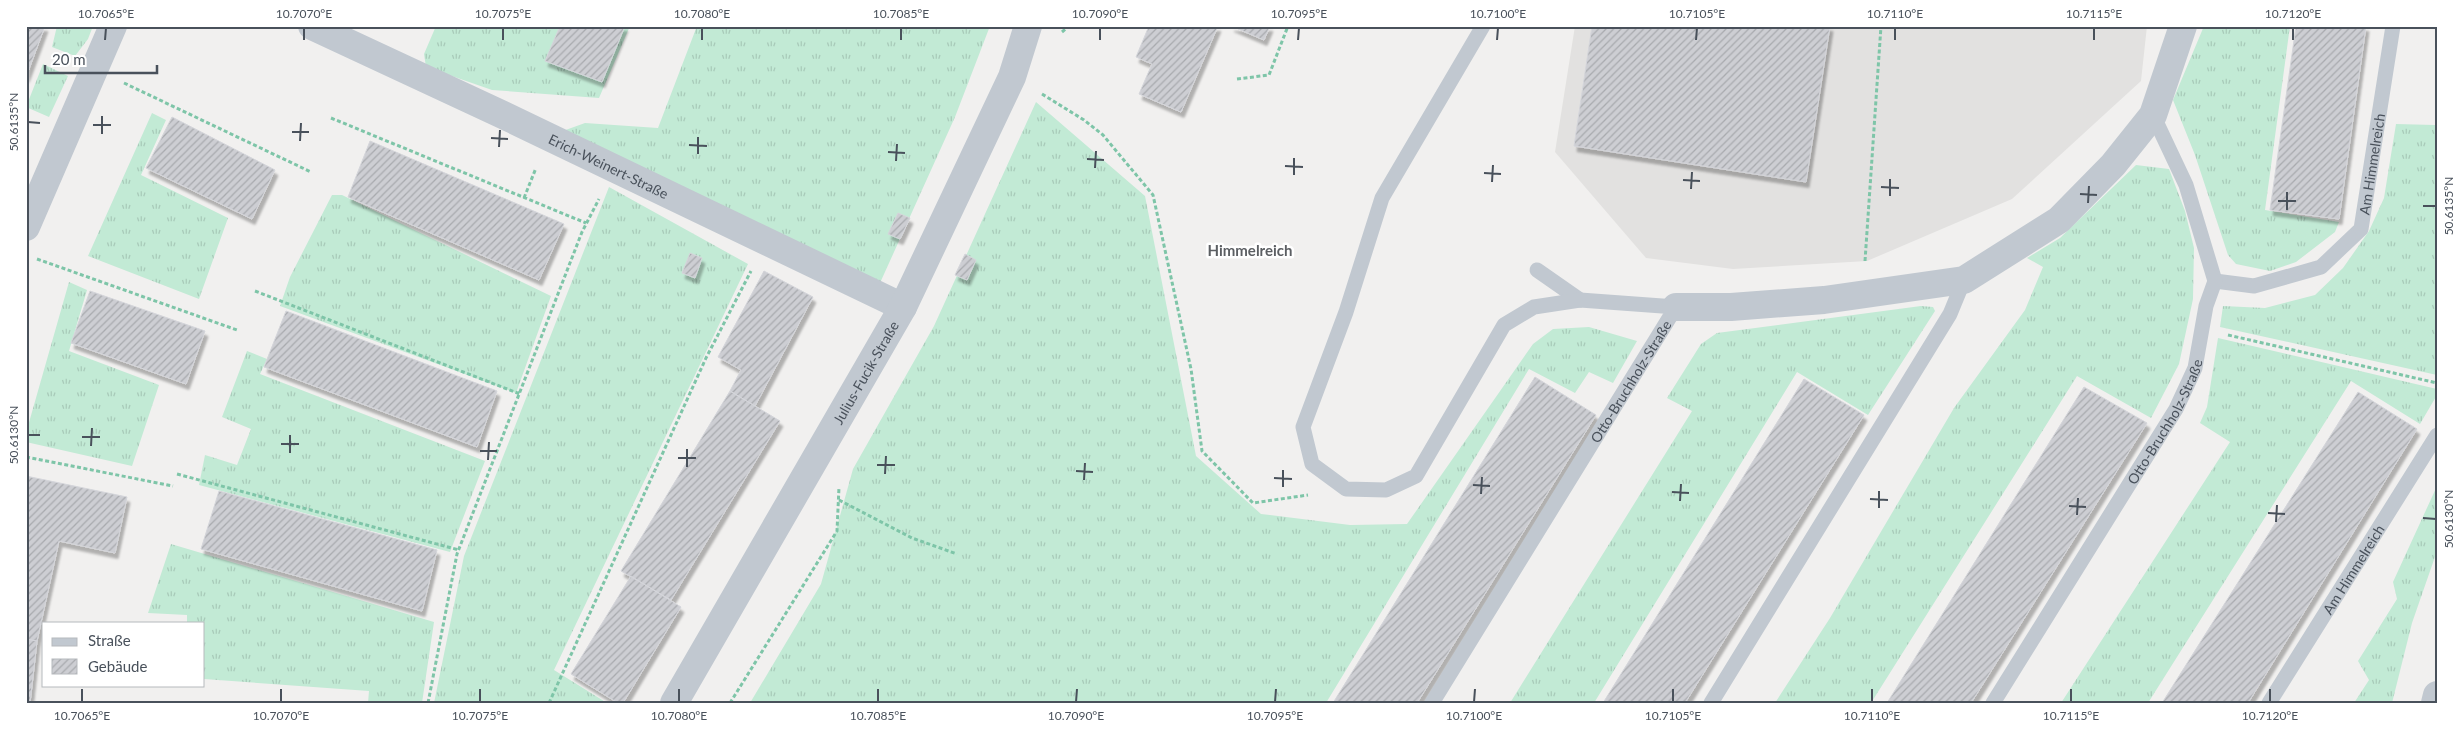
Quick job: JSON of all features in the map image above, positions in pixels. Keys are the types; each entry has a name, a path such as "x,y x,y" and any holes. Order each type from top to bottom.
{"street":[{"path":"26,227 113,26"},
{"name":"Erich-Weinert-Straße","path":"312,26 501,114 614,170 903,307"},
{"name":"Julius-Fucik-Straße","path":"674,703 903,307 1012,77 1028,26"},
{"name":"Otto-Bruchholz-Straße","path":"1676,307 1750,306 1824,300 1964,280 2059,220 2113,165 2153,115 2183,26"},
{"path":"2435,703 2437,694"}],"lane":[{"path":"1483,26 1382,198 1346,312 1303,428 1312,464 1346,489 1386,490 1416,476 1504,324 1534,307 1580,300 1676,307"},
{"name":"Am Himmelreich","path":"2215,281 2254,286 2321,267 2361,229 2393,26"},
{"path":"2153,115 2186,184 2215,281"},
{"path":"1537,270 1580,300"},
{"path":"1710,703 1950,314 1964,280"},
{"name":"Otto-Bruchholz-Straße","path":"1992,703 2176,409 2195,368 2206,306 2215,281"},
{"name":"Otto-Bruchholz-Straße","path":"1432,703 1676,307"},
{"name":"Am Himmelreich","path":"2269,703 2437,435"}],"path":[{"path":"1237,79 1268,75 1288,26"},
{"path":"1862,294 1881,26"},
{"path":"94,69 311,172"},
{"path":"1041,93 1084,120 1102,135 1153,195 1191,369 1202,451 1253,503 1346,489"},
{"path":"331,118 586,223"},
{"path":"428,703 459,550 586,223 614,170"},
{"path":"550,703 706,358 766,242"},
{"path":"35,259 237,330"},
{"path":"255,292 520,394"},
{"path":"2202,329 2437,383"},
{"path":"26,457 173,486"},
{"path":"178,474 459,550"},
{"path":"839,500 912,538 957,554"}],"shaded area":[{"path":"1575,26 2147,26 2141,81 2012,199 1867,261 1733,269 1646,258 1555,152"}],"green space":[{"path":"57,26 93,26 88,39 75,56 52,47"},
{"path":"436,26 630,26 599,98 492,90 426,67 424,54"},
{"path":"697,26 990,26 955,117 880,283 560,132 585,123 658,128"},
{"path":"2204,26 2290,26 2265,210 2339,222 2335,232 2296,262 2270,271 2236,264 2228,255 2195,155 2173,100"},
{"path":"43,64 68,76 49,117 26,107"},
{"path":"1036,102 1145,196 1196,456 1261,514 1350,525 1407,524 1533,344 1553,329 1589,327 1637,341 1613,383 1589,372 1575,393 1529,369 1326,703 750,703 821,584 853,469 934,326"},
{"path":"2437,112 2437,375 2220,327 2223,306 2265,308 2315,295 2343,268 2369,231 2384,198 2396,124 2435,125"},
{"path":"152,113 166,120 141,175 228,218 199,299 88,256"},
{"path":"2136,165 2169,169 2185,211 2194,248 2193,299 2179,364 2151,418 2077,376 1871,703 1775,703 1830,618 1954,408 2025,310 2043,267 2027,258 2060,238"},
{"path":"609,187 748,264 554,670 607,703 434,703 464,556"},
{"path":"332,195 342,195 551,296 516,393 280,306 290,277"},
{"path":"69,282 87,290 69,351 159,385 132,466 26,442 26,433"},
{"path":"1921,306 1933,307 1935,311 1868,415 1797,372 1594,703 1510,703 1692,411 1667,398 1701,344 1717,333"},
{"path":"2218,338 2437,389 2437,395 2420,424 2351,381 2148,703 2061,703 2230,442 2200,423 2207,407"},
{"path":"247,351 267,359 260,374 485,461 450,552 199,485 205,455 237,465 251,429 222,417"},
{"path":"2437,486 2437,551 2412,623 2392,703 2354,703 2369,680 2358,661 2397,599 2393,582"},
{"path":"171,544 434,622 422,703 368,703 369,691 205,679 205,622 187,622 187,615 148,613"}],"building":[{"path":"26,26 45,26 26,77"},
{"path":"560,26 625,26 602,82 545,61"},
{"path":"1149,26 1218,26 1181,112 1139,94 1152,64 1136,57"},
{"path":"1231,26 1270,26 1264,40"},
{"path":"1592,26 1830,26 1806,182 1574,146"},
{"path":"2296,26 2366,26 2339,219 2270,210"},
{"path":"172,117 275,170 252,219 146,168"},
{"path":"370,141 564,224 539,280 348,197"},
{"path":"898,213 910,218 900,239 888,234"},
{"path":"690,253 702,258 695,278 682,273"},
{"path":"965,254 976,260 967,280 955,275"},
{"path":"764,271 813,297 755,406 730,391 741,370 718,357"},
{"path":"90,291 205,331 186,384 71,343"},
{"path":"286,311 497,391 477,447 264,367"},
{"path":"1535,377 1596,415 1417,703 1333,703"},
{"path":"1804,379 1864,415 1685,703 1603,703"},
{"path":"2084,387 2147,423 1971,703 1887,703"},
{"path":"730,391 780,421 671,600 621,571"},
{"path":"2358,392 2417,429 2248,703 2162,703"},
{"path":"26,476 127,497 115,553 59,541 37,641 26,639"},
{"path":"219,491 437,550 422,611 201,549"},
{"path":"631,576 681,607 623,703 618,703 571,674"},
{"path":"26,639 37,641 30,703 26,703"}],"district":[{"name":"Himmelreich","path":"1250,250"}]}
